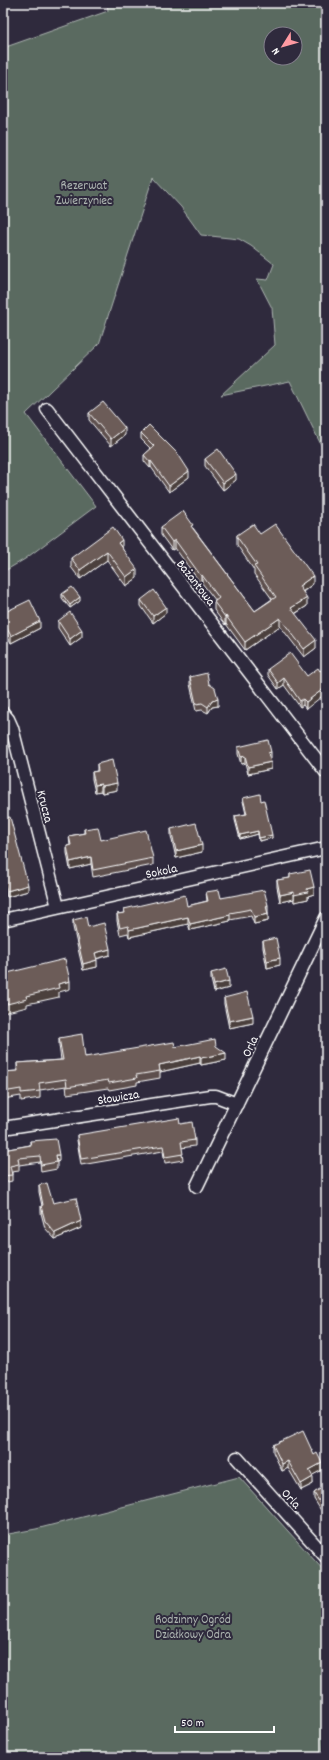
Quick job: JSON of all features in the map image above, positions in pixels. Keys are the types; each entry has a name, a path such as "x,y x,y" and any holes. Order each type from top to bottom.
{"street":[{"name":"Bażantowa","path":"46,409 326,772"},
{"name":"Krucza","path":"3,713 8,719 12,728 58,907"},
{"name":"Sokola","path":"3,920 326,848"},
{"name":"Orla","path":"197,1186 326,918"},
{"name":"Słowicza","path":"3,1128 210,1096 216,1096 237,1104"},
{"name":"Orla","path":"237,1458 326,1557"}],"green space":[{"name":"Rezerwat Zwierzyniec","path":"107,3 326,3 326,455 290,381 221,395 275,345 272,308 257,279 268,280 274,264 251,246 239,239 201,235 181,207 153,177 99,344 26,414 96,506 25,559 3,572 3,48 108,11"},
{"name":"Rodzinny Ogród Działkowy Odra","path":"239,1477 326,1573 326,1723 322,1757 3,1757 3,1535 36,1529"}],"building":[{"path":"103,402 125,428 111,439 89,413"},
{"path":"149,425 178,454 189,471 169,486 151,461 150,462 144,455 154,446 141,433"},
{"path":"218,449 236,474 223,483 205,459"},
{"path":"183,511 193,525 191,526 255,611 276,597 254,566 257,565 237,535 253,524 260,534 275,524 313,576 299,586 307,598 291,608 316,640 304,649 280,618 245,642 214,602 219,598 175,540 172,542 161,527"},
{"path":"113,527 122,540 118,543 137,569 126,577 107,551 80,570 71,558"},
{"path":"72,587 80,597 70,605 62,594"},
{"path":"154,590 166,607 153,616 141,600"},
{"path":"30,600 40,621 11,636 3,621 3,613"},
{"path":"70,612 82,630 70,639 58,621"},
{"path":"290,653 307,676 318,668 320,671 326,667 326,687 306,702 303,699 300,701 284,678 278,683 268,669"},
{"path":"207,673 209,684 215,688 218,699 212,701 208,707 202,703 196,704 190,677"},
{"path":"268,740 271,752 268,753 271,762 248,767 245,756 241,757 238,747"},
{"path":"112,760 117,783 102,786 101,784 95,785 92,772 98,771 97,764"},
{"path":"260,794 261,801 264,800 272,835 259,838 258,831 240,835 235,816 247,814 243,798"},
{"path":"10,817 28,885 7,891 3,878 3,818"},
{"path":"196,823 202,845 176,851 171,829"},
{"path":"98,827 101,840 146,830 153,858 93,870 91,857 70,862 67,846 71,845 69,836 85,833 84,829"},
{"path":"310,870 314,887 307,889 308,892 294,895 294,892 280,895 277,880 290,878 290,874"},
{"path":"219,890 221,898 264,890 268,905 266,906 268,914 254,917 251,909 190,924 188,917 129,930 128,926 120,928 117,914 125,913 124,909 185,895 187,906 208,901 206,892"},
{"path":"86,917 88,927 104,923 110,949 95,953 97,960 83,964 73,920"},
{"path":"276,938 280,958 267,961 263,941"},
{"path":"65,959 70,981 58,984 59,988 26,996 27,999 3,1005 3,974"},
{"path":"226,969 229,981 214,985 211,973"},
{"path":"247,992 253,1016 229,1021 224,998"},
{"path":"82,1034 85,1057 174,1042 175,1047 215,1039 216,1046 226,1053 201,1058 200,1056 159,1065 160,1071 136,1075 137,1078 109,1083 108,1080 67,1087 66,1079 39,1083 40,1091 21,1093 21,1089 3,1092 3,1072 18,1071 17,1063 63,1060 59,1038"},
{"path":"179,1118 180,1124 192,1122 195,1140 181,1142 183,1154 165,1157 163,1146 81,1159 77,1135"},
{"path":"56,1139 59,1155 56,1155 57,1162 41,1165 40,1156 18,1158 19,1164 10,1166 12,1175 3,1176 3,1150 31,1145 30,1141"},
{"path":"47,1183 53,1203 76,1198 81,1221 55,1233 45,1221 41,1206 43,1205 39,1185"},
{"path":"303,1431 314,1455 317,1453 322,1463 309,1470 313,1477 301,1484 288,1461 282,1464 273,1445"},
{"path":"326,1485 326,1510 325,1510 314,1493"}]}
